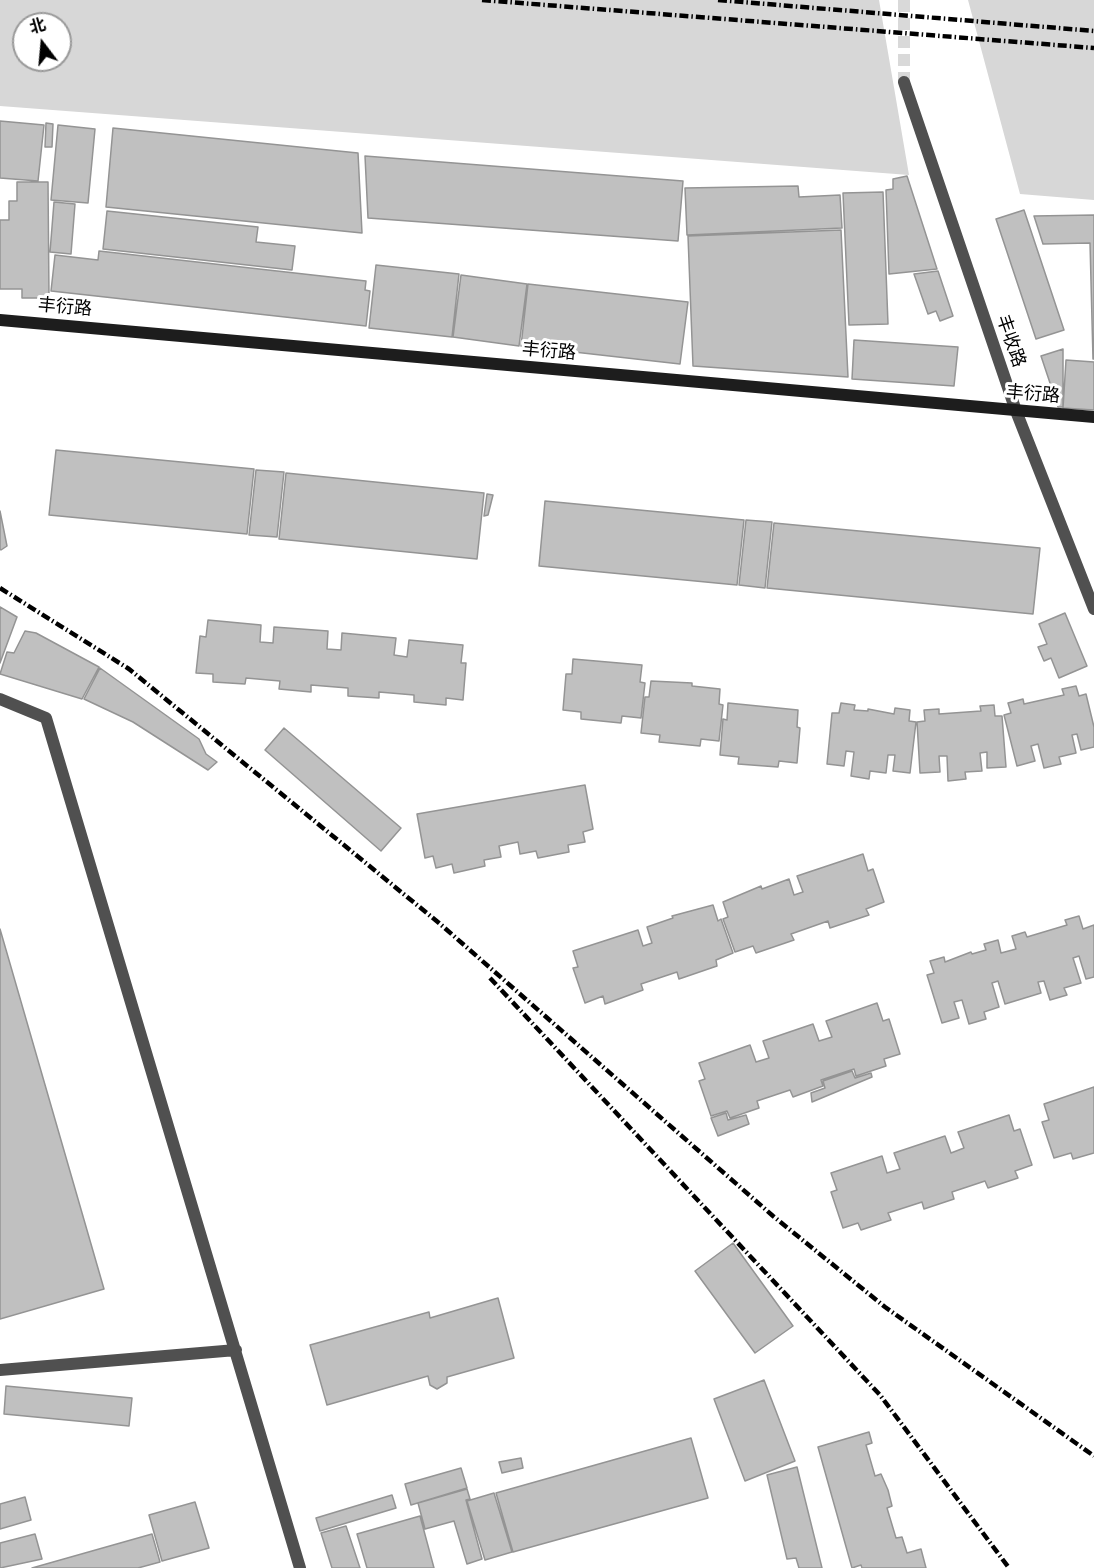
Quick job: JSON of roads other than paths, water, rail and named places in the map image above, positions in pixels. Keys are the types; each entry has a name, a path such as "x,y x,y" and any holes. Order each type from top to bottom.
{"street":[{"name":"丰收路","path":"904,82 1016,411 1094,609"},
{"name":"丰衍路","path":"0,320 1094,417"},
{"path":"0,699 46,718 300,1568"},
{"path":"0,1370 236,1350"}],"tunnel":[{"path":"904,0 904,82"}],"railway":[{"path":"482,0 1094,48"},
{"path":"718,0 1094,31"},
{"path":"0,588 129,669 439,923 773,1216 885,1307 1094,1456"},
{"path":"490,978 880,1395 1009,1568"}]}
